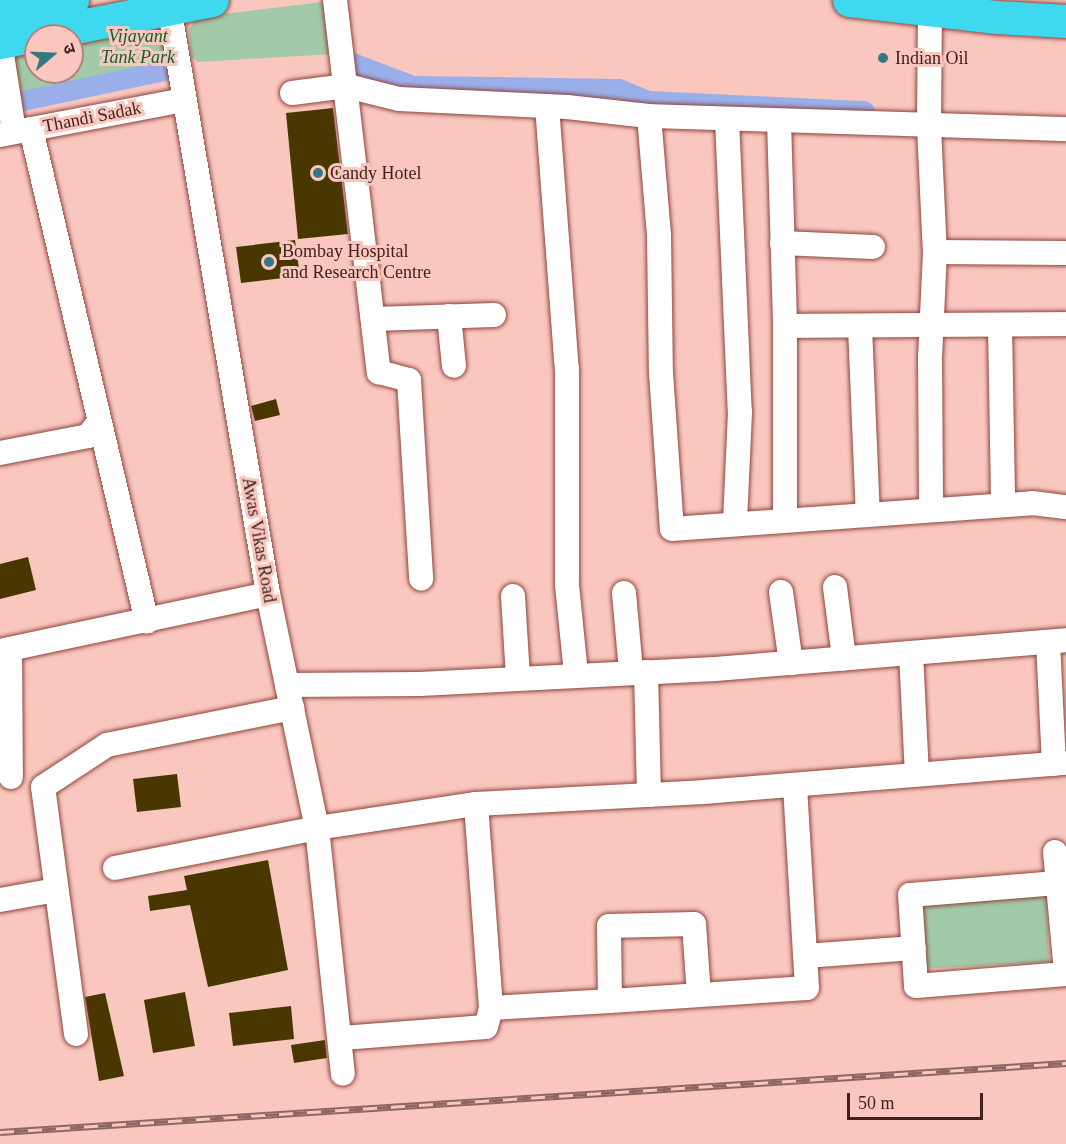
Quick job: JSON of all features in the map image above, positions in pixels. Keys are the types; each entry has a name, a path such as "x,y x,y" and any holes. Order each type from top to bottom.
{"highway":[{"path":"0,16 72,0"},
{"path":"0,42 169,3 212,0"},
{"path":"849,0 1066,21"}],"street":[{"path":"335,0 347,86 379,372 409,380 421,579"},
{"name":"Awas Vikas Road","path":"169,3 268,594 317,828 342,1038 343,1074"},
{"path":"930,9 929,118 935,252 932,327 931,510"},
{"path":"0,42 13,121 98,423 147,622"},
{"path":"291,93 347,86 399,99 547,106 649,116 779,121 929,118 1066,129"},
{"name":"Thandi Sadak","path":"13,121 184,99"},
{"path":"547,106 567,369 567,585 576,674"},
{"path":"649,116 672,529 1003,505 1066,507"},
{"path":"727,119 740,412 735,524"},
{"path":"779,121 785,326 785,520"},
{"path":"782,243 873,247"},
{"path":"935,252 1066,253"},
{"path":"374,318 494,315"},
{"path":"448,316 454,366"},
{"path":"785,326 932,327 1066,324"},
{"path":"1000,325 1003,505"},
{"path":"860,327 868,513"},
{"path":"0,453 88,436 98,423"},
{"path":"835,587 844,658"},
{"path":"781,592 791,663"},
{"path":"624,593 638,672 649,795"},
{"path":"11,777 5,650 147,622 268,594"},
{"path":"513,596 518,678"},
{"path":"76,1034 43,787 107,745 289,696 420,684 791,663 1057,641 1060,764 649,795 476,804 317,828 115,868"},
{"path":"911,653 917,774"},
{"path":"491,1008 807,988 795,785"},
{"path":"342,1038 486,1027 491,1008 476,804"},
{"path":"1055,852 1066,974 916,986 910,895 1057,883"},
{"path":"0,900 56,890"},
{"path":"610,1001 609,926 694,924 699,995"},
{"path":"805,956 914,948"}],"green space":[{"path":"322,2 327,7 333,54 198,62 191,57 189,29 198,17"},
{"name":"Vijayant Tank Park","path":"161,20 169,64 84,80 84,36"},
{"name":"Vijayant Tank Park","path":"24,50 24,84 62,84 19,92 12,52"},
{"path":"1046,895 1049,962 919,969 916,902"}],"building":[{"name":"Candy Hotel","path":"333,108 348,234 298,239 286,113"},
{"path":"295,240 300,276 241,283 236,247"},
{"path":"276,399 280,415 255,421 251,406"},
{"path":"28,557 36,590 0,599 0,564"},
{"path":"177,774 181,807 137,812 133,779"},
{"path":"268,860 288,970 208,987 190,905 150,911 148,896 187,890 184,876"},
{"path":"185,992 195,1046 153,1053 144,1000"},
{"path":"105,993 124,1076 99,1081 85,997"},
{"path":"291,1006 294,1039 233,1046 229,1013"},
{"path":"325,1040 327,1058 294,1063 291,1045"}],"waterway":[{"path":"353,63 413,86 619,89 649,101 865,111"},
{"path":"0,106 170,70"}],"railway":[{"path":"0,1132 1066,1063"}],"place":[{"name":"Indian Oil","path":"883,58"},
{"name":"Candy Hotel","path":"318,173"},
{"name":"Bombay Hospital and Research Centre","path":"269,262"}]}
